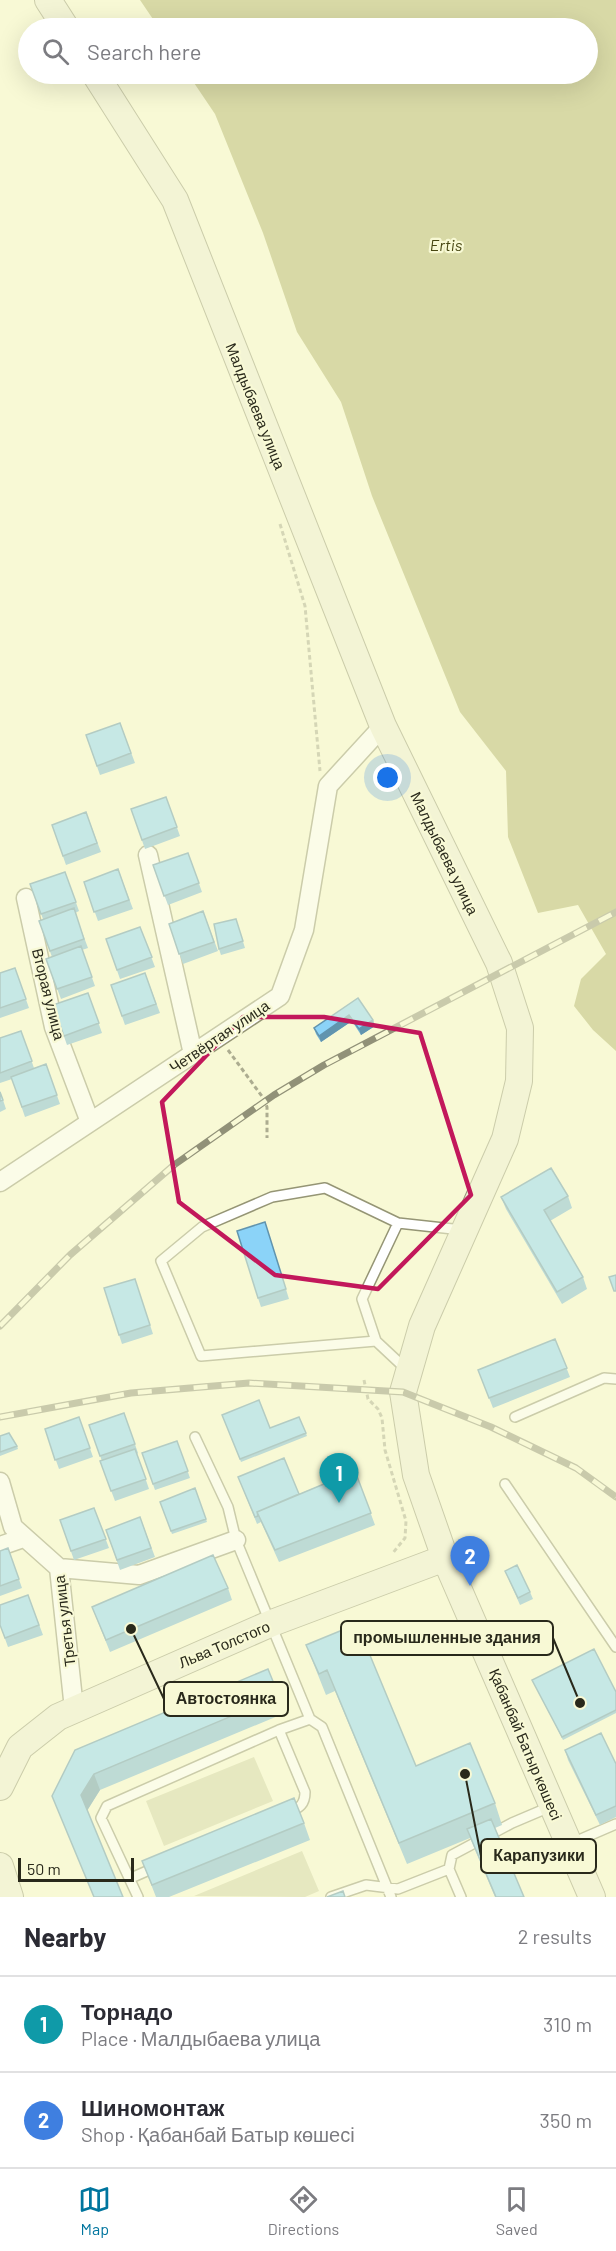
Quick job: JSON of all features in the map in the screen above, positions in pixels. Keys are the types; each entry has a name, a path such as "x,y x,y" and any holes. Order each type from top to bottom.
{"main road":[{"path":"48,0 60,18"},
{"name":"Малдыбаева улица","path":"101,84 175,200 383,726 499,963 520,1028 519,1081 505,1139 422,1326 403,1392 408,1437 416,1475 445,1558"},
{"name":"Льва Толстого","path":"0,1787 20,1747 58,1717 272,1623 445,1558"},
{"name":"Қабанбай Батыр көшесі","path":"445,1558 592,1897"},
{"path":"0,1866 10,1897"}],"street":[{"name":"Четвёртая улица","path":"0,1182 280,996 304,930 328,786 383,726"},
{"path":"148,855 193,1054"},
{"name":"Вторая улица","path":"26,898 54,1027 90,1122"},
{"name":"Третья улица","path":"0,1482 13,1527 59,1568 75,1709"},
{"path":"0,1546 24,1538"},
{"path":"59,1568 139,1575 236,1540"}],"lane":[{"path":"376,1341 201,1356 161,1261 202,1227 272,1197 325,1188 398,1223 464,1231"},
{"path":"398,1223 362,1299 376,1341 408,1371"},
{"path":"515,1417 604,1378 616,1379"},
{"path":"195,1437 228,1506 236,1540 310,1719 322,1726 390,1893"},
{"path":"505,1484 616,1647"},
{"path":"138,1897 101,1818 107,1806 279,1730 310,1719"},
{"path":"277,1817 298,1809 305,1801 305,1792 279,1730"},
{"path":"461,1897 449,1869 452,1855 512,1822 552,1806"},
{"path":"569,1844 616,1824"},
{"path":"131,1878 162,1865"},
{"path":"331,1897 358,1886 390,1893 449,1869"}],"path":[{"path":"278,519 305,606 320,778 325,802"},
{"path":"218,1037 264,1098 267,1107 267,1138"},
{"path":"364,1380 368,1400 378,1409 382,1418 385,1450 406,1521 405,1538 392,1554"}],"highlighted area":[{"path":"243,1017 324,1017 420,1033 471,1195 378,1289 275,1275 179,1202 162,1102"}],"green space":[{"path":"254,1757 273,1801 164,1846 146,1801"},
{"path":"302,1851 319,1891 305,1897 194,1896"}],"water":[{"name":"Ertis","path":"140,0 616,0 616,1051 593,1030 574,1006 581,979 606,954 578,905 538,913 508,837 506,771 460,712 372,496 341,402 297,332 263,233 215,114 195,84 598,84 598,18 152,18"}],"building":[{"path":"120,723 131,753 97,766 86,735"},
{"path":"166,797 177,827 142,840 131,809"},
{"path":"86,812 97,843 63,856 52,825"},
{"path":"188,853 199,883 164,896 153,865"},
{"path":"118,869 129,900 94,912 84,882"},
{"path":"65,872 76,902 41,914 30,884"},
{"path":"74,908 84,939 50,951 39,921"},
{"path":"203,911 214,942 179,954 169,924"},
{"path":"236,919 243,941 219,949 214,924"},
{"path":"140,927 152,957 117,970 106,939"},
{"path":"81,946 92,977 57,989 46,959"},
{"path":"15,968 26,999 0,1008 0,973"},
{"path":"145,973 156,1004 122,1016 111,985"},
{"path":"88,993 99,1023 64,1036 53,1005"},
{"path":"358,998 373,1020 359,1029 349,1015 319,1036 314,1028"},
{"path":"21,1031 32,1061 0,1073 0,1038"},
{"path":"46,1064 57,1095 22,1107 11,1077"},
{"path":"551,1168 568,1196 544,1210 583,1277 557,1292 501,1197"},
{"path":"265,1222 286,1289 258,1298 237,1231"},
{"path":"616,1275 616,1291 614,1291 609,1277"},
{"path":"135,1279 150,1325 119,1335 104,1288"},
{"path":"555,1339 567,1368 489,1398 478,1370"},
{"path":"259,1400 270,1428 299,1417 306,1433 240,1459 222,1415"},
{"path":"124,1413 135,1444 100,1456 89,1425"},
{"path":"79,1417 90,1448 55,1460 45,1429"},
{"path":"9,1433 17,1446 0,1452 0,1436"},
{"path":"177,1441 188,1471 153,1484 142,1453"},
{"path":"135,1449 146,1479 111,1491 100,1461"},
{"path":"284,1458 299,1494 257,1512 258,1516 255,1517 238,1477"},
{"path":"355,1471 371,1513 275,1550 257,1512"},
{"path":"195,1488 206,1519 171,1531 160,1502"},
{"path":"94,1508 106,1539 71,1551 60,1520"},
{"path":"140,1517 151,1548 117,1560 106,1530"},
{"path":"8,1548 19,1579 0,1586 0,1551"},
{"path":"213,1555 228,1588 106,1640 92,1607"},
{"path":"517,1565 530,1592 518,1598 505,1571"},
{"path":"28,1595 39,1625 5,1638 0,1625 0,1605"},
{"path":"357,1624 416,1766 470,1743 495,1803 399,1843 327,1670 319,1674 306,1645"},
{"path":"594,1649 616,1692 616,1710 562,1737 532,1680"},
{"path":"268,1669 279,1696 94,1774 81,1795 123,1897 94,1897 52,1796 75,1750"},
{"path":"601,1733 616,1764 616,1806 596,1815 565,1750"},
{"path":"294,1798 304,1823 152,1885 142,1861"},
{"path":"491,1819 524,1897 496,1897 467,1829"},
{"path":"343,1891 345,1897 327,1897"}],"railway":[{"path":"0,1326 70,1255 174,1165 274,1095 324,1065 616,912"},
{"path":"0,1417 131,1393 249,1383 403,1392 491,1427 576,1468 616,1497"}],"place":[{"name":"Торнадо","path":"339,1503"},
{"name":"Шиномонтаж","path":"470,1586"},
{"name":"Автостоянка","path":"131,1629"},
{"name":"промышленные здания","path":"580,1703"},
{"name":"Карапузики","path":"465,1774"}]}
